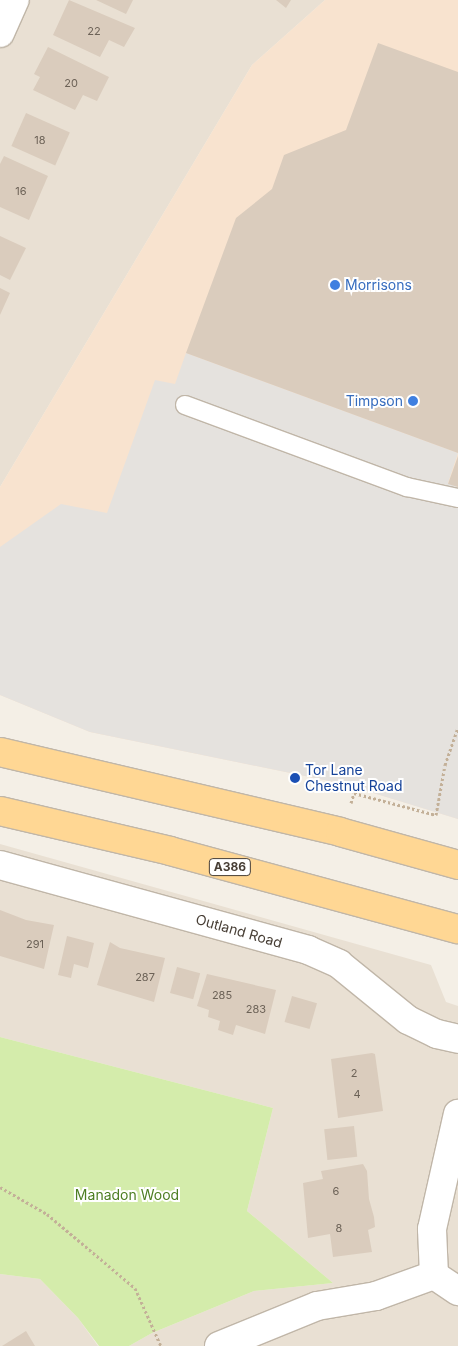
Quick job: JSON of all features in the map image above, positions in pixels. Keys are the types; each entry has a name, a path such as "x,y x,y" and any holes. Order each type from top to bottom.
{"main road":[{"path":"0,752 340,832 458,864"},
{"name":"A386","path":"0,811 170,851 458,929"}],"street":[{"path":"0,33 15,0"},
{"name":"Outland Road","path":"0,865 308,950 339,964 408,1020 437,1034 458,1039"},
{"path":"434,1275 432,1229 458,1114"},
{"path":"434,1275 458,1291"},
{"path":"219,1346 317,1306 376,1296 434,1275"}],"lane":[{"path":"185,405 407,487 458,498"}],"path":[{"path":"340,832 354,793 436,815 445,765 458,728"},
{"path":"0,1187 47,1214 135,1288 161,1346"}],"shaded area":[{"path":"0,0 325,0 252,65 0,487"},
{"path":"325,0 458,0 458,819 344,784 90,732 0,695 0,487 252,65"},
{"path":"186,353 458,453 448,483 458,487 458,819 344,784 90,732 0,695 0,547 61,504 107,513 155,380 175,384"},
{"path":"0,844 431,965 446,1002 458,1006 458,1346 129,1346 152,1333 254,1291 333,1283 247,1211 273,1108 0,1037"},
{"path":"0,1274 40,1279 78,1318 98,1346 0,1346"}],"green space":[{"name":"Manadon Wood","path":"0,1037 273,1108 247,1211 333,1283 254,1291 152,1333 129,1346 99,1346 78,1318 40,1279 0,1274"}],"building":[{"path":"69,0 135,28 124,47 109,40 100,57 53,35"},
{"path":"96,0 133,0 126,14"},
{"path":"276,0 291,0 286,8"},
{"name":"Morrisons","path":"378,43 458,72 458,453 186,353 236,218 272,189 284,155 346,130"},
{"path":"48,47 109,77 97,101 83,95 75,110 33,90 40,77 34,74"},
{"path":"26,113 70,133 55,165 11,146"},
{"path":"4,156 48,176 29,220 0,207 0,164"},
{"path":"0,236 26,248 10,280 0,275"},
{"path":"0,288 10,293 0,315"},
{"path":"458,456 458,487 448,484"},
{"path":"0,910 26,920 54,925 44,969 0,956"},
{"path":"67,936 94,943 88,968 74,964 71,978 58,975"},
{"path":"110,942 120,948 165,958 154,1002 97,985"},
{"path":"177,967 200,973 193,999 170,993"},
{"path":"207,974 276,990 265,1034 236,1025 233,1035 218,1030 220,1021 208,1017 209,1010 197,1006"},
{"path":"292,996 317,1003 310,1029 285,1022"},
{"path":"375,1054 383,1111 338,1118 331,1059"},
{"path":"354,1126 357,1157 327,1160 324,1129"},
{"path":"363,1164 367,1171 369,1199 374,1217 375,1227 368,1230 372,1252 333,1257 330,1234 308,1238 303,1183 323,1179 321,1171"},
{"path":"26,1331 35,1346 2,1346"}],"place":[{"name":"Morrisons","path":"335,285"},
{"name":"Timpson","path":"413,401"},
{"name":"Tor Lane Chestnut Road","path":"295,778"}]}
